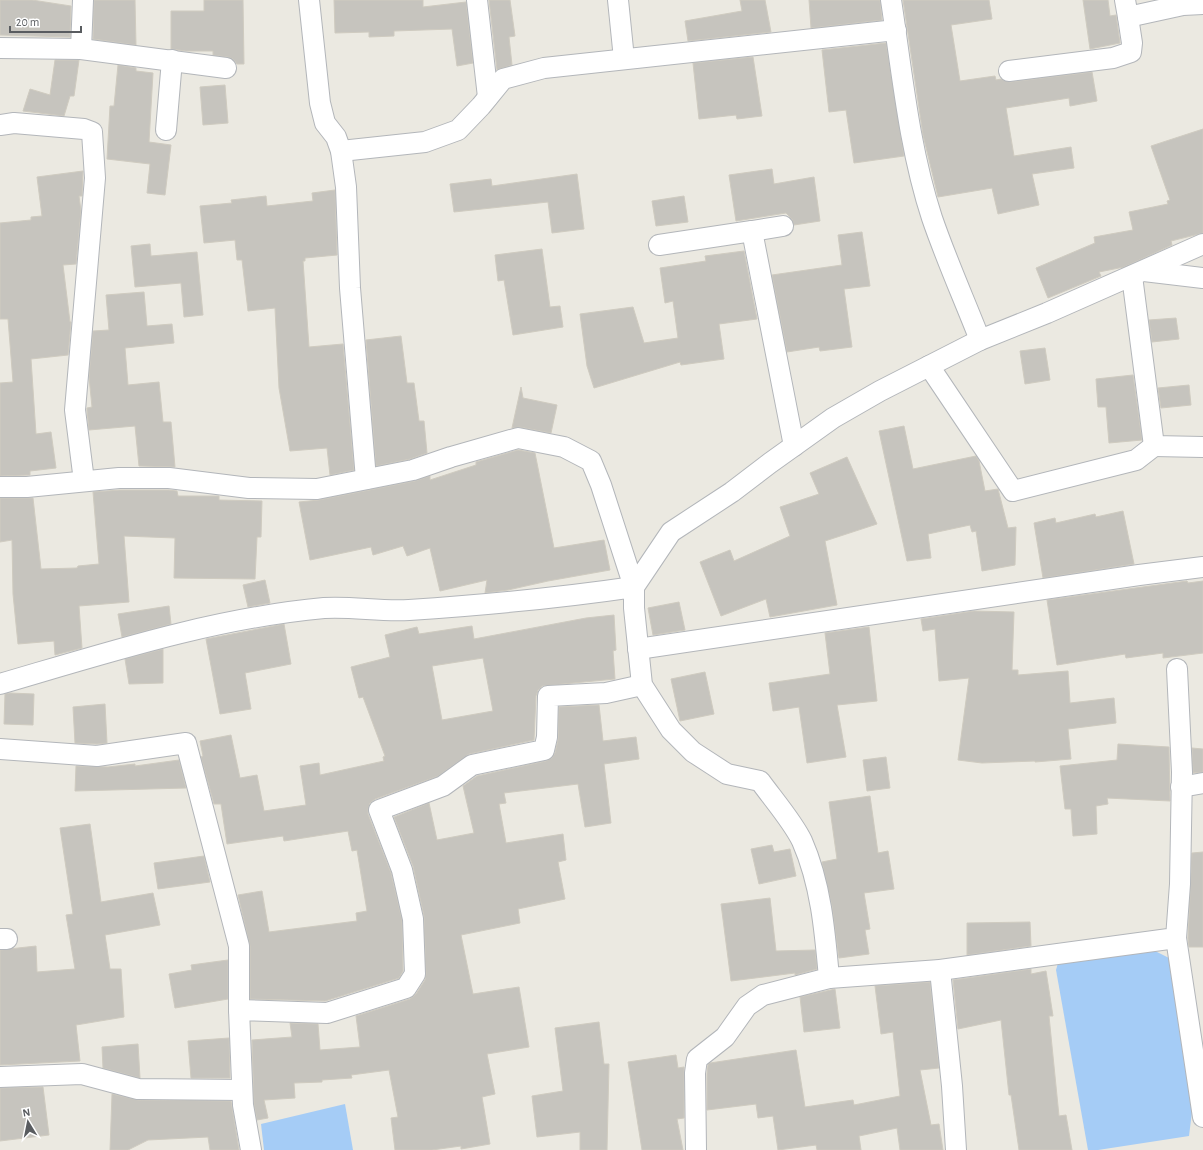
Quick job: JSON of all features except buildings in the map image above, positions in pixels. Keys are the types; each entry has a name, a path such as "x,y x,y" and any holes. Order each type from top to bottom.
{"street":[{"path":"81,49 83,0"},
{"path":"309,0 320,103 325,123 336,137 341,151 346,187 350,288 366,480"},
{"path":"477,0 488,97"},
{"path":"618,0 624,59"},
{"path":"891,0 919,169 932,218 980,340"},
{"path":"1009,71 1113,58 1124,55 1131,52 1132,43 1126,8 1203,4"},
{"path":"341,151 425,142 458,130 503,79 544,68 896,30"},
{"path":"0,48 81,49 226,68"},
{"path":"166,130 172,60"},
{"path":"0,125 14,123 84,128 92,132 95,178 75,410 84,481"},
{"path":"659,245 783,226"},
{"path":"752,231 794,446"},
{"path":"0,684 132,646 249,619 325,608 406,610 556,598 634,587 671,532 732,492 833,418 880,391 980,340 1138,274 1203,244"},
{"path":"1138,274 1203,278"},
{"path":"1138,274 1154,446"},
{"path":"929,366 1013,491 1136,460 1154,446 1203,447"},
{"path":"0,487 27,487 119,478 169,478 249,488 317,489 413,470 451,457 518,438 564,447 591,461 601,485 634,587 634,608 642,685 671,730 693,752 727,774 760,781 802,840 817,886 829,978"},
{"path":"638,650 1139,575 1203,567"},
{"path":"1177,669 1181,787 1180,884 1176,938 1203,1117"},
{"path":"239,1010 327,1013 406,988 415,974 413,919 402,870 379,810 443,786 472,765 544,750 548,696 606,692 642,685"},
{"path":"0,748 98,756 186,743 239,946 239,1010 242,1090 243,1105 251,1150"},
{"path":"1181,787 1203,783"},
{"path":"696,1150 696,1059 725,1037 747,1006 763,996 829,978 940,970 1176,938"},
{"path":"940,970 952,1086 956,1150"},
{"path":"0,1077 82,1074 138,1088 242,1090"}],"water":[{"path":"1145,946 1177,962 1192,1112 1189,1136 1098,1150 1088,1150 1056,970 1060,956"},
{"path":"345,1104 353,1150 264,1150 261,1124"}]}
